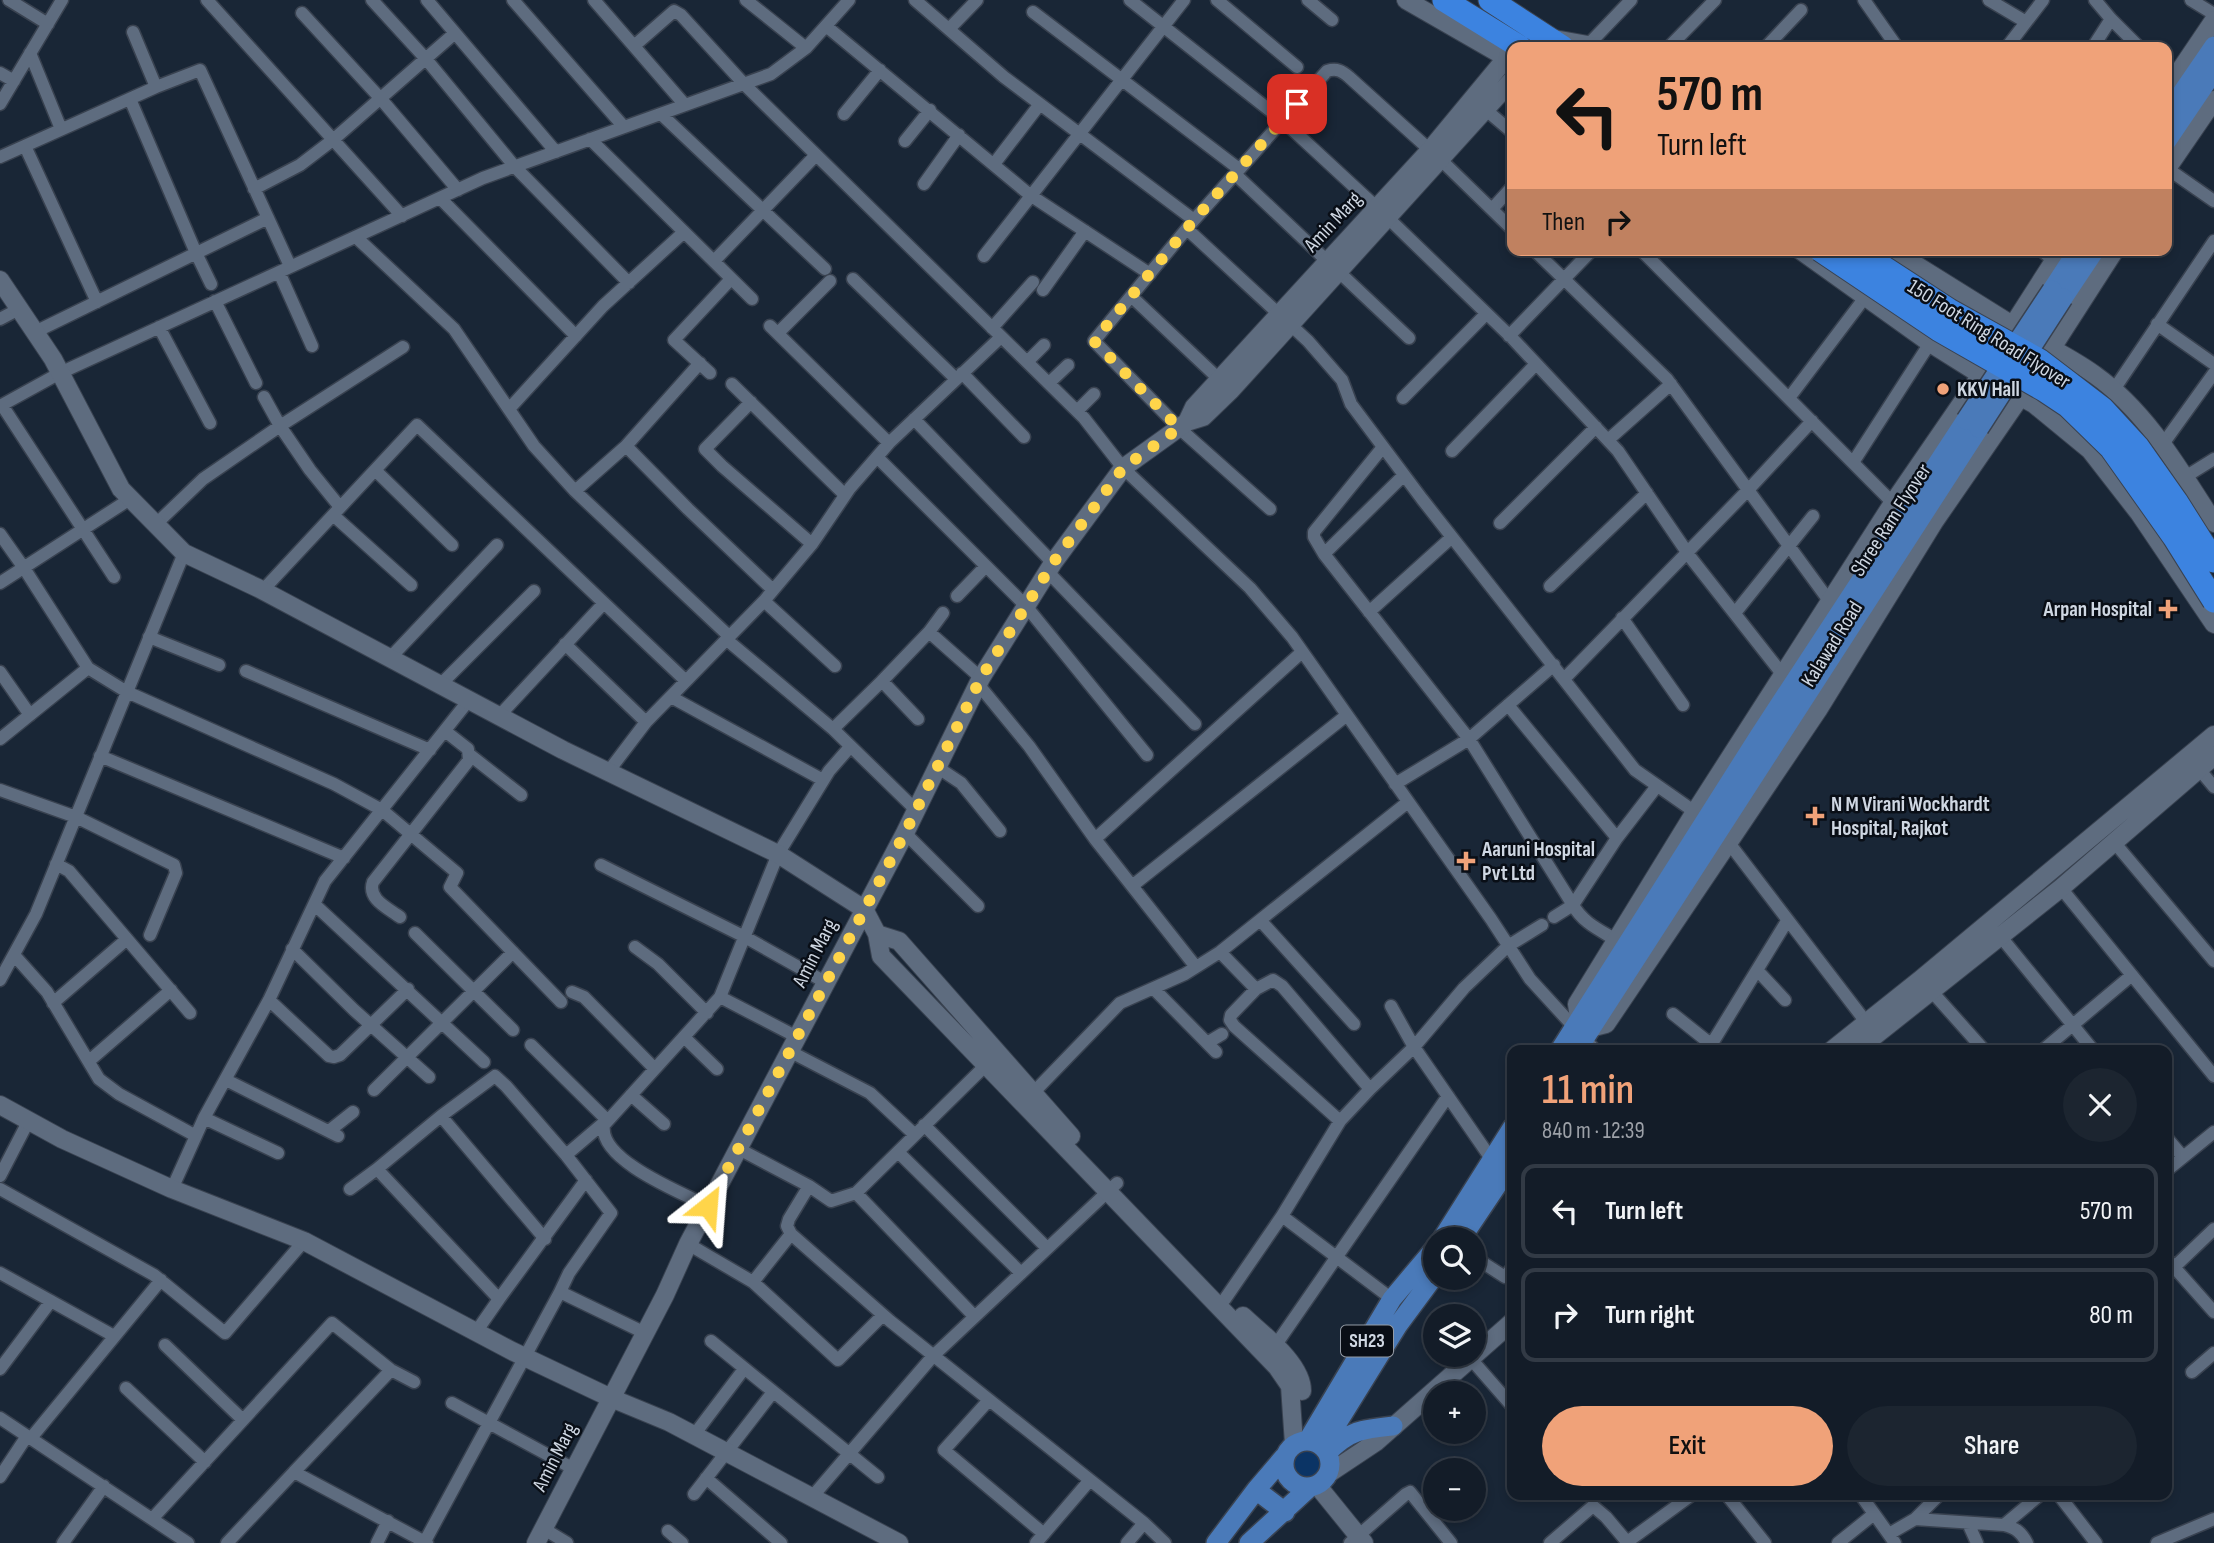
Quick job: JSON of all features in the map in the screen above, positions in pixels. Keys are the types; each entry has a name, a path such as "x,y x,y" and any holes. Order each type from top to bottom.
{"highway":[{"path":"1444,0 1507,45"},
{"path":"1490,0 1554,42"},
{"name":"150 Foot Ring Road Flyover","path":"1829,256 1939,330 2067,406 2112,448 2174,537 2214,601"},
{"name":"150 Foot Ring Road Flyover","path":"1866,256 1949,310 2039,360 2103,409 2138,447 2214,561"}],"main road":[{"path":"2172,107 2214,46"},
{"path":"2172,133 2214,71"},
{"name":"Shree Ram Flyover","path":"1586,1028 1759,736 2074,256"},
{"name":"Shree Ram Flyover","path":"1586,1028 2091,256"},
{"name":"Kalawad Road","path":"1566,1045 1586,1028"},
{"path":"1467,1227 1502,1162 1507,1145"},
{"path":"1452,1227 1502,1162"},
{"name":"SH23","path":"1306,1447 1392,1299 1423,1262"},
{"name":"SH23","path":"1216,1543 1256,1490 1306,1447 1424,1290"},
{"path":"1319,1482 1295,1484 1289,1479 1283,1465 1306,1447 1340,1439 1360,1429 1393,1426"},
{"path":"1250,1543 1319,1482 1331,1466 1306,1447"},
{"path":"1256,1490 1284,1512"}],"street":[{"path":"9,0 48,24"},
{"path":"0,104 62,0"},
{"path":"206,0 402,216"},
{"path":"372,0 426,59 515,167 629,283"},
{"path":"427,0 556,152"},
{"path":"513,0 624,127"},
{"path":"594,0 685,105"},
{"path":"746,0 806,48"},
{"path":"114,577 1,405 60,373 458,190 771,74 806,48 848,0"},
{"path":"915,0 1004,77 1078,133 1190,225 1284,321 1308,341 1342,380 1351,404 1404,475 1635,770 1695,811"},
{"path":"948,29 977,0"},
{"path":"1130,0 1282,120 1382,212 1509,336 1618,451 1687,552 1783,675"},
{"path":"984,256 1184,0"},
{"path":"1217,0 1297,67"},
{"path":"1308,0 1332,20"},
{"path":"1406,0 1507,47"},
{"path":"1594,42 1631,0"},
{"path":"1674,42 1715,0"},
{"path":"1864,0 1893,42"},
{"path":"1989,0 2026,22"},
{"path":"2011,42 2043,0"},
{"path":"2095,0 2134,42"},
{"path":"2191,0 2214,14"},
{"path":"1771,42 1801,10"},
{"path":"634,46 674,11 681,15 744,84 1078,409 1123,468 1250,588 1302,652 1530,979 1586,1028"},
{"path":"1033,12 1237,172 1409,338"},
{"path":"302,13 381,99 458,190"},
{"path":"2096,42 2110,19"},
{"path":"2172,78 2214,20"},
{"path":"826,26 1030,195 1150,274"},
{"path":"133,33 156,87"},
{"path":"254,189 300,165 334,139 455,33"},
{"path":"30,53 61,129"},
{"name":"Amin Marg","path":"1435,155 1507,59"},
{"path":"1270,509 1094,341 1190,225 1327,71 1334,69 1349,77 1507,224"},
{"path":"0,157 200,70 268,218 312,346"},
{"path":"844,114 880,70"},
{"path":"0,73 13,81"},
{"name":"Amin Marg","path":"540,1536 688,1244 905,833 979,681 1050,567 1123,468 1183,425 1203,417 1284,321 1382,212 1435,155 1486,110 1507,86"},
{"path":"131,99 211,284"},
{"path":"2172,163 2214,100"},
{"path":"994,164 1040,104"},
{"path":"905,141 930,110"},
{"path":"1486,110 1507,128"},
{"path":"661,114 827,275 774,330 889,443"},
{"path":"924,184 959,135"},
{"path":"590,139 752,299"},
{"path":"25,146 97,302"},
{"path":"714,261 816,155"},
{"path":"2172,173 2214,201"},
{"path":"1492,209 1507,192"},
{"path":"440,198 576,336"},
{"path":"35,332 268,218"},
{"path":"608,772 646,722 764,601 812,544 845,495 889,443 959,376 1085,231"},
{"path":"509,409 603,306 684,232"},
{"path":"357,238 454,329 534,446 575,491 728,638 833,729 916,810"},
{"path":"2113,391 2214,241"},
{"path":"1540,256 1671,384 1829,602"},
{"path":"1509,336 1586,256"},
{"path":"1647,256 1893,503"},
{"path":"1809,256 1930,343 2034,404 2090,450 2138,513 2214,624"},
{"path":"1902,256 2096,375 2128,404 2163,444 2214,523"},
{"name":"Kalawad Road","path":"2051,256 1981,375 1829,602 1695,811 1577,1004 1586,1028 1606,1024 1818,709 1934,523 2021,396 2111,256"},
{"path":"710,373 674,340 731,279"},
{"path":"853,279 1024,437"},
{"path":"0,280 60,373 121,489 184,553 263,590 608,772 778,854 864,909 877,934 881,956 1225,1299 1289,1359 1301,1385 1306,1447"},
{"path":"1131,296 1220,380"},
{"path":"1789,398 1866,296"},
{"path":"215,302 256,383"},
{"path":"0,318 19,309"},
{"path":"1403,398 1486,314"},
{"name":"Amin Marg","path":"1183,425 1194,407 1220,380 1284,321"},
{"path":"2157,324 2214,364"},
{"path":"159,327 210,424"},
{"path":"1853,461 1930,343"},
{"path":"1028,360 1044,345"},
{"path":"155,526 203,479 403,347"},
{"path":"575,491 625,446 700,363"},
{"path":"1452,451 1536,364"},
{"path":"1045,378 1068,365"},
{"path":"2163,444 2214,373"},
{"path":"732,384 845,495"},
{"path":"1608,440 1671,384"},
{"path":"1078,409 1094,394"},
{"path":"264,397 280,426 337,511 411,585"},
{"path":"751,402 705,449 812,544"},
{"path":"914,419 1195,724"},
{"path":"1564,678 1812,421"},
{"path":"263,590 417,425 686,681"},
{"path":"1500,523 1596,427"},
{"path":"625,446 773,590"},
{"path":"1383,447 1314,532 1314,537 1324,554 1469,738 1578,915 1616,940"},
{"path":"877,457 1026,607 1147,755"},
{"path":"2185,477 2214,459"},
{"path":"375,470 452,544"},
{"path":"1324,554 1404,475"},
{"path":"1550,586 1647,493"},
{"path":"0,583 130,499"},
{"path":"1735,613 1813,516"},
{"path":"0,534 88,668 127,692 334,784 382,810 457,873 450,887 561,1002"},
{"path":"1369,612 1452,537"},
{"path":"390,658 496,545"},
{"path":"0,980 36,914 184,553"},
{"path":"957,596 985,567"},
{"path":"440,685 534,591"},
{"path":"764,601 835,666"},
{"path":"499,716 604,603"},
{"path":"833,729 883,681 943,613"},
{"path":"1622,618 1683,705"},
{"path":"929,632 979,681 1095,839 1196,967"},
{"path":"149,637 219,665"},
{"path":"565,645 646,722"},
{"path":"1095,839 1302,652"},
{"path":"1395,783 1469,738 1554,665"},
{"path":"0,739 88,668"},
{"path":"246,671 430,750"},
{"path":"0,672 30,715"},
{"path":"883,681 918,719"},
{"path":"671,697 823,780"},
{"path":"172,1189 204,1118 269,1000 325,881 469,700"},
{"path":"1508,705 1617,838"},
{"path":"1132,886 1347,715"},
{"path":"445,731 468,749 470,755 521,795"},
{"path":"1862,1045 1926,985 2214,735"},
{"path":"566,1155 631,1095 720,997 778,854 823,780 850,747"},
{"path":"400,917 372,896 370,890 373,882 412,835 469,760 470,755"},
{"path":"100,756 344,858"},
{"path":"1838,1045 1866,1022 2001,937 2214,756"},
{"path":"937,767 968,790 1000,831"},
{"path":"2199,769 2214,788"},
{"path":"1554,917 1573,905 1617,838 1657,786"},
{"path":"0,790 76,817 174,865 176,873 150,935"},
{"path":"1034,1092 1120,1003 1154,989 1220,951 1408,802"},
{"path":"905,833 978,906"},
{"path":"2115,842 2214,961"},
{"path":"1729,843 1866,1022"},
{"path":"56,864 69,871 190,1013"},
{"path":"601,865 745,937 825,982"},
{"path":"2061,888 2214,1076"},
{"path":"314,904 484,1062"},
{"path":"1260,920 1354,1024"},
{"path":"1712,1045 1787,921"},
{"path":"1225,1299 1282,1216 1340,1121 1370,1088 1414,1047 1464,988 1508,946 1542,925"},
{"path":"415,933 513,1030"},
{"path":"877,934 899,941 1034,1092 1112,1186 1277,1367 1290,1386 1306,1447"},
{"path":"2001,937 2089,1045"},
{"path":"54,1003 127,939"},
{"path":"635,947 658,964 707,1013"},
{"path":"292,949 371,1026 429,1077"},
{"path":"1220,951 1256,989"},
{"path":"374,1090 513,952"},
{"path":"14,955 47,992 99,1079 196,1136"},
{"path":"1758,970 1785,1000"},
{"path":"2049,1045 2132,975"},
{"path":"1340,1121 1234,1026 1230,1020 1231,1015 1256,989 1273,980 1282,986 1370,1088"},
{"path":"1926,985 1980,1045"},
{"path":"269,1000 329,1056 334,1057 340,1055 408,989"},
{"path":"1154,989 1211,1047 1222,1034"},
{"path":"89,1062 171,990"},
{"path":"572,992 584,997 654,1068"},
{"path":"720,997 870,1094 920,1130 1046,1248"},
{"path":"1391,1006 1414,1047 1448,1096 1502,1162"},
{"path":"1673,1014 1707,1045"},
{"path":"684,1037 718,1069"},
{"path":"531,1045 607,1119"},
{"path":"739,1149 809,1186 831,1201 856,1193 983,1068"},
{"path":"294,1472 425,1543 569,1273 611,1213 566,1155 495,1076 441,1115 350,1189"},
{"path":"226,1080 333,1134 353,1112"},
{"path":"631,1095 664,1124"},
{"path":"1275,1346 1448,1096"},
{"path":"0,1105 62,1139 172,1189 304,1241 523,1357 669,1422 899,1543"},
{"path":"441,1115 545,1239"},
{"path":"204,1118 278,1153"},
{"path":"0,1176 29,1119"},
{"path":"607,1119 602,1133 619,1156 650,1177 708,1206"},
{"path":"2172,1166 2214,1132"},
{"path":"2172,1144 2183,1157"},
{"path":"898,1152 1020,1272"},
{"path":"377,1169 499,1299"},
{"path":"476,1332 586,1180"},
{"path":"809,1186 789,1219 787,1226 792,1234 883,1315 1144,1523 1165,1543"},
{"path":"812,1497 933,1356 1112,1186"},
{"path":"0,1189 161,1280 225,1333 304,1241"},
{"path":"856,1193 974,1316"},
{"path":"1282,1216 1392,1299"},
{"path":"2172,1264 2214,1229"},
{"path":"753,1282 792,1234"},
{"path":"688,1244 753,1282 838,1360 883,1315"},
{"path":"1486,1264 1507,1275"},
{"path":"2172,1270 2214,1312"},
{"path":"0,1273 114,1336"},
{"path":"0,1477 29,1437 161,1280"},
{"path":"560,1292 645,1333"},
{"path":"0,1369 51,1301"},
{"path":"152,1518 332,1323 391,1370 414,1382"},
{"path":"1486,1345 1507,1327"},
{"path":"711,1341 878,1477"},
{"path":"165,1345 243,1420"},
{"path":"2192,1371 2214,1353"},
{"path":"1451,1543 1410,1492 1358,1541 1319,1482 1369,1447 1462,1367"},
{"path":"1478,1367 1507,1400"},
{"path":"694,1435 744,1369"},
{"path":"227,1543 391,1370"},
{"path":"126,1388 205,1462"},
{"path":"694,1494 774,1392"},
{"path":"989,1400 944,1450 1040,1539 1090,1480"},
{"path":"452,1403 574,1469"},
{"path":"0,1418 188,1543"},
{"path":"706,1478 781,1543"},
{"path":"63,1543 104,1486"},
{"path":"1589,1500 1628,1543 1685,1500"},
{"path":"1731,1500 1765,1543"},
{"path":"1864,1500 1892,1539 1934,1500"},
{"path":"2004,1525 2034,1500"},
{"path":"2063,1500 2095,1543"},
{"path":"1549,1543 1593,1506"},
{"path":"1838,1543 1874,1514"},
{"path":"1915,1519 2014,1527 2027,1543"},
{"path":"2157,1543 2214,1519"},
{"path":"377,1543 388,1521"},
{"path":"1127,1543 1144,1523"},
{"path":"1968,1523 1977,1543"},
{"path":"668,1531 682,1543"},
{"path":"540,1536 567,1543"}],"shaded area":[{"path":"1314,1446 1326,1460 1317,1476 1307,1483 1298,1484 1291,1478 1288,1470 1290,1461 1298,1452"}],"place":[{"name":"KKV Hall","path":"1943,389"},
{"name":"Arpan Hospital","path":"2168,609"},
{"name":"N M Virani Wockhardt Hospital, Rajkot","path":"1815,816"},
{"name":"Aaruni Hospital Pvt Ltd","path":"1466,861"}],"route":[{"path":"708,1206 905,833 981,678 1053,563 1123,468 1179,428 1094,341 1194,220 1297,104"}]}
